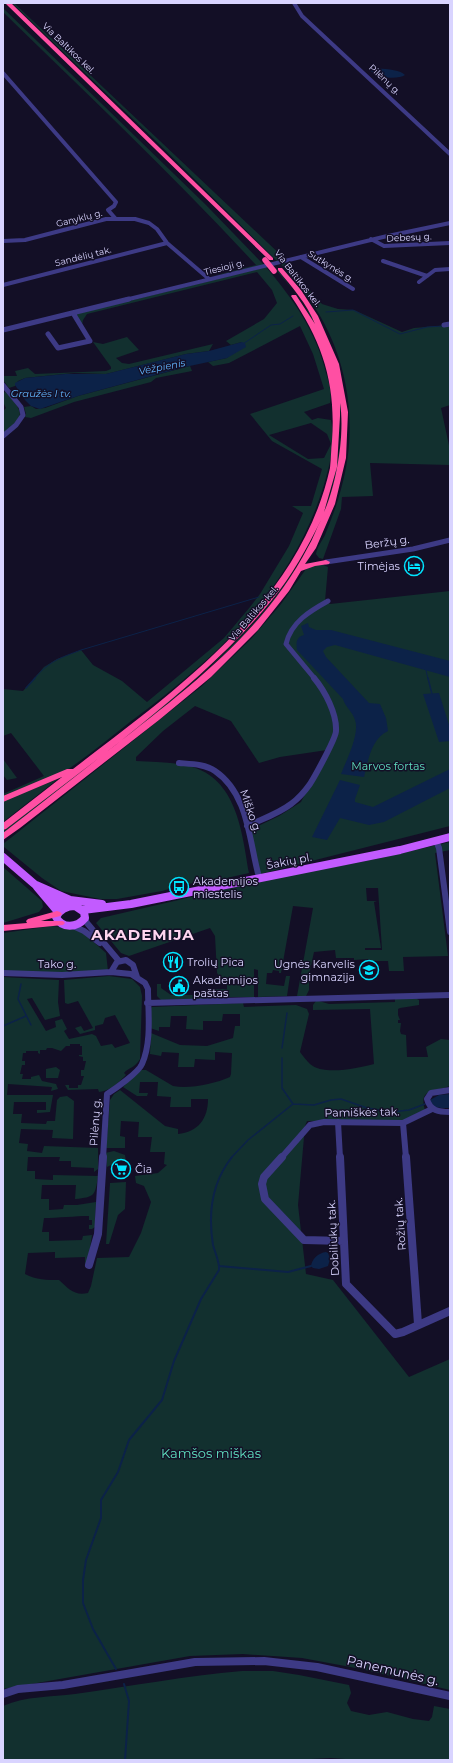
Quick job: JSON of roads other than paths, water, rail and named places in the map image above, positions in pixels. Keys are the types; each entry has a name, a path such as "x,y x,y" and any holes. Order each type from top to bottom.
{"highway":[{"name":"Via Baltikos kel.","path":"3,837 139,732 221,663 242,642 280,598 312,549 334,499 340,475 346,435 345,408 339,375 329,344 311,310 268,259 8,3"},
{"name":"Via Baltikos kel.","path":"3,4 268,259"},
{"name":"Via Baltikos kel.","path":"3,827 163,703 211,662 254,618 276,591 298,558 318,518 333,469 337,444 338,420 336,400 330,368 313,325 277,270"},
{"path":"329,406 336,400"},
{"path":"329,416 338,420"},
{"path":"312,549 315,558 326,562"},
{"path":"300,569 313,564 326,562"},
{"path":"3,799 84,765"},
{"path":"3,928 58,916"}],"main road":[{"name":"Šakių pl.","path":"84,914 259,877 364,857 450,837"},
{"path":"6,860 60,903 78,907 84,914 82,922 73,926 66,926 36,885"},
{"path":"36,885 56,895 80,902 97,904 131,904"},
{"path":"58,916 62,908 69,906"}],"street":[{"name":"Pilėnų g.","path":"295,3 299,12 450,154"},
{"path":"3,73 116,202 114,206 108,210 115,218"},
{"name":"Ganyklų g.","path":"3,241 25,240 96,221 115,218 135,219 149,223 157,229 167,243 209,279"},
{"name":"Tiesioji g.","path":"3,330 371,240 450,223"},
{"name":"Debesų g.","path":"371,240 384,246 450,243"},
{"name":"Sandėlių tak.","path":"3,285 167,243"},
{"name":"Sutkynės g.","path":"301,257 353,289"},
{"path":"383,261 426,276"},
{"path":"419,282 435,270 450,269"},
{"path":"48,334 58,348 90,341 73,313"},
{"path":"444,325 450,324"},
{"path":"3,385 21,407 23,415 16,425 3,436"},
{"name":"Beržų g.","path":"326,562 413,549 450,540"},
{"path":"247,826 280,811 292,804 299,797 310,784 336,733 335,719 321,686 286,644 290,633 299,621 328,601"},
{"name":"Miško g.","path":"179,763 201,766 214,770 227,781 238,799 247,826 259,877"},
{"path":"436,841 439,848 450,932"},
{"path":"84,914 87,923 119,961"},
{"path":"73,926 84,931 110,950"},
{"path":"113,970 115,964 119,961 129,961 133,967 131,971 123,973"},
{"name":"Pilėnų g.","path":"89,1265 98,1234 107,1094 119,1086 142,1065 146,1051 148,989 145,983 137,977 133,967"},
{"name":"Tako g.","path":"3,973 64,976 113,970 123,973"},
{"path":"123,973 131,974 137,977"},
{"path":"148,1003 450,995"},
{"path":"450,1090 431,1093 428,1095 427,1103 432,1109 450,1112"},
{"name":"Pamiškės tak.","path":"344,1241 304,1240 269,1205 263,1195 262,1184 268,1172 307,1127 317,1123 404,1123 432,1109"},
{"name":"Dobiliukų tak.","path":"338,1122 346,1284 395,1334 403,1332 418,1324"},
{"name":"Rožių tak.","path":"404,1123 418,1324"},
{"path":"418,1324 450,1312"},
{"name":"Panemunės g.","path":"3,1694 18,1689 63,1685 195,1662 264,1661 294,1663 330,1669 450,1696"}],"water":[{"path":"372,69 394,70 405,75 402,77 392,78 382,77 371,71"},
{"name":"Graužės I tv.","path":"242,342 245,343 246,347 227,358 185,367 78,396 40,409 31,406 15,385 15,383 25,378 65,374 106,374 186,354 209,351"},
{"path":"308,623 309,627 316,630 331,630 450,661 450,677 335,645 327,647 323,651 326,657 369,703 380,704 386,718 388,731 378,739 374,745 364,777 341,774 356,733 355,720 353,714 345,705 343,699 297,650 297,641 299,637 304,635 301,626"},
{"path":"439,693 450,728 450,741 439,742 423,694"},
{"path":"450,769 450,788 384,822 369,825 340,818 327,840 312,837 340,780 360,785 355,802 373,807"},
{"path":"450,1094 450,1108 436,1107 431,1103 430,1100 439,1095"},
{"path":"326,1252 328,1253 330,1259 328,1266 319,1269 313,1268 311,1266 314,1259 318,1255"}],"waterway":[{"name":"Vėžpienis","path":"326,312 353,310 400,334 427,327 443,326"},
{"name":"Vėžpienis","path":"243,344 271,325 280,324 293,316"},
{"path":"34,679 50,664 81,650 259,597"},
{"path":"426,670 428,679"},
{"path":"26,688 35,678"},
{"path":"428,678 432,694"},
{"path":"21,984 18,999 31,1025"},
{"path":"282,1048 287,1013"},
{"path":"3,1026 26,1016"},
{"path":"282,1058 282,1088 293,1104"},
{"path":"293,1104 314,1105 341,1099 367,1108 392,1112 409,1110 425,1104"},
{"path":"231,1158 248,1140 293,1104"},
{"path":"219,1266 213,1245 211,1222 213,1199 220,1177 232,1157"},
{"path":"116,1669 93,1629 83,1603 83,1580 86,1560 101,1518 101,1500 118,1472 129,1440 162,1400 174,1361 201,1299 219,1270 219,1266"},
{"path":"219,1266 288,1272 311,1266"},
{"path":"124,1684 129,1701 125,1760"}],"place":[{"name":"Timėjas","path":"414,566"},
{"name":"Akademijos miestelis","path":"179,887"},
{"name":"Trolių Pica","path":"173,962"},
{"name":"Ugnės Karvelis gimnazija","path":"369,970"},
{"name":"Akademijos paštas","path":"179,986"},
{"name":"Čia","path":"121,1169"}],"district":[{"name":"AKADEMIJA","path":"143,934"}],"park label":[{"name":"Marvos fortas","path":"388,766"},
{"name":"Kamšos miškas","path":"211,1453"}]}
